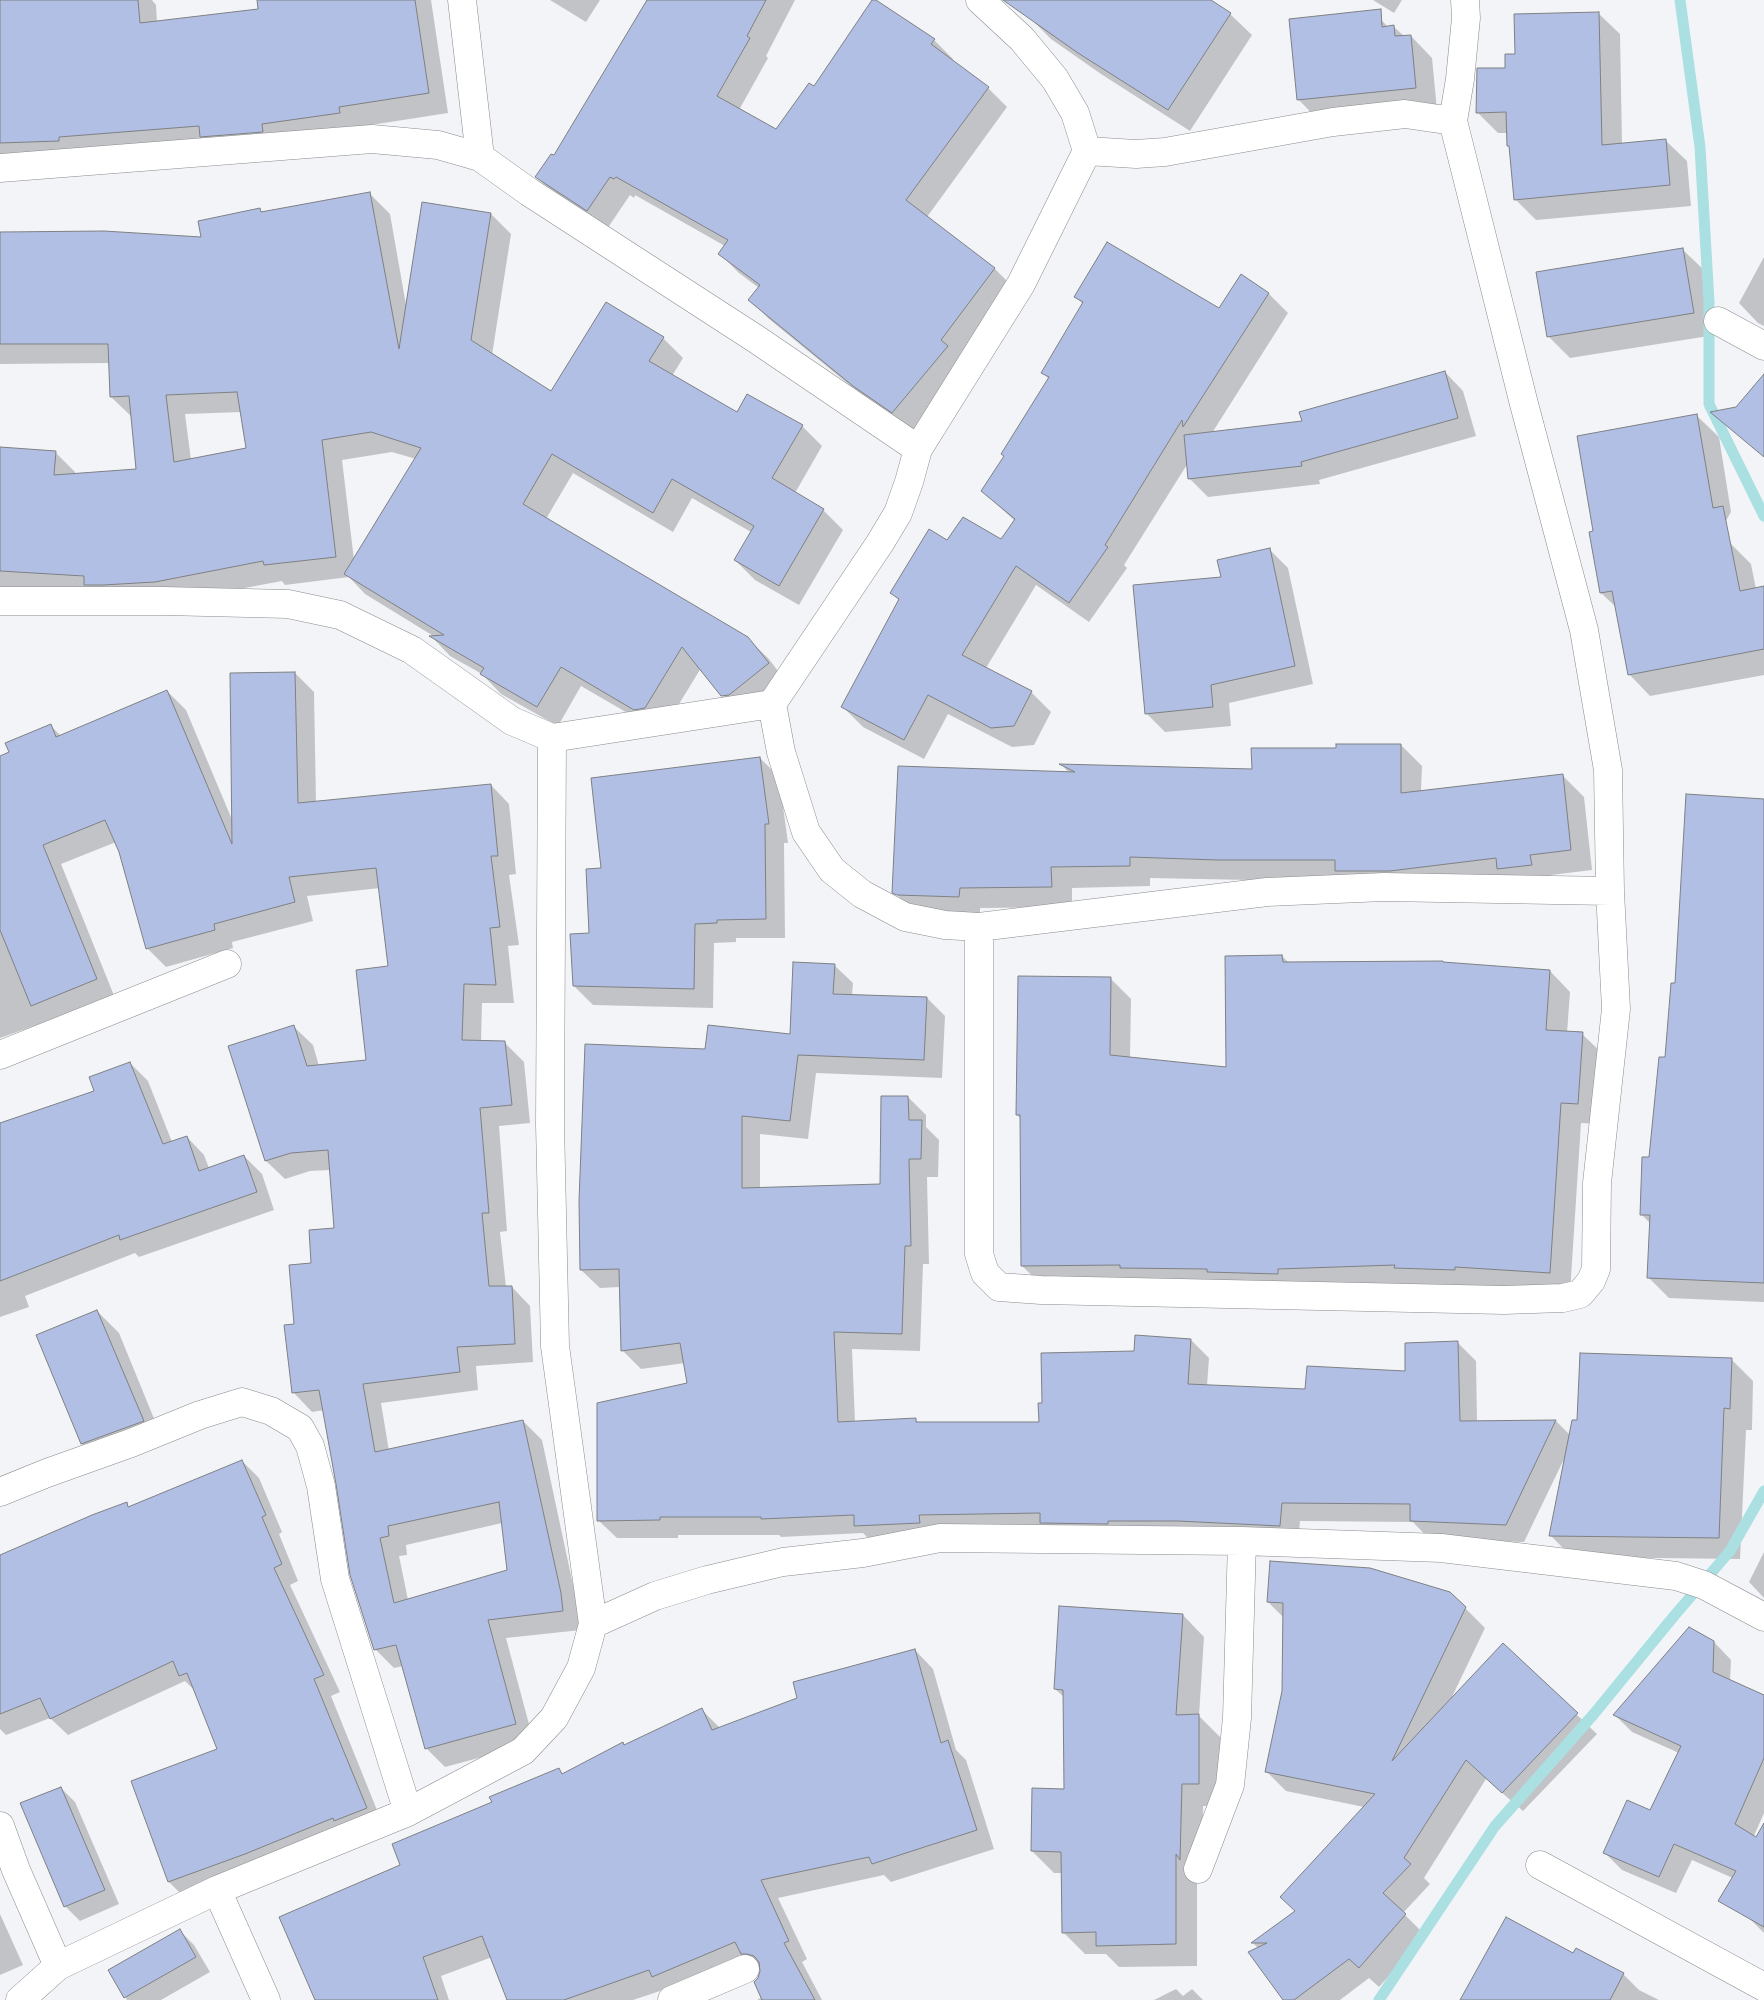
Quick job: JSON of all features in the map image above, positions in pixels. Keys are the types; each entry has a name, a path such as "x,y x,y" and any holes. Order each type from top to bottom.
{"street":[{"path":"462,0 480,158"},
{"path":"980,0 1022,39 1055,79 1075,113 1087,151 1021,284 918,449 910,482 898,513 772,704 780,752 806,832 832,870 862,894 905,916 945,925 979,927 1267,892 1384,887 1610,890"},
{"path":"979,927 979,1254 985,1273 999,1287 1041,1290 1423,1298 1563,1298 1580,1294 1591,1281 1596,1269 1597,1183 1616,1010 1610,890 1608,770 1584,630 1524,404 1453,121 1460,79 1466,18 1465,0"},
{"path":"1087,151 1136,154 1165,152 1333,122 1406,114 1453,121"},
{"path":"0,168 372,139 438,145 480,158 529,192 756,339 918,449"},
{"path":"1718,321 1764,346"},
{"path":"0,601 164,601 288,604 340,615 412,650 512,721 552,738 772,704"},
{"path":"20,2000 58,1966 217,1890 408,1812 523,1751 554,1718 581,1668 592,1624 555,1346 550,1124 552,738"},
{"path":"0,1055 227,964"},
{"path":"0,1492 200,1415 242,1402 271,1410 300,1428 310,1446 321,1486 335,1579 408,1812"},
{"path":"592,1624 655,1596 706,1580 783,1562 863,1553 940,1538 1028,1537 1242,1541 1441,1548 1676,1576 1704,1584 1754,1612"},
{"path":"1198,1869 1230,1785 1238,1718 1242,1541"},
{"path":"0,1826 16,1870 58,1966"},
{"path":"1540,1865 1764,1986"},
{"path":"217,1890 266,2000"},
{"path":"672,2000 746,1970"}],"building":[{"path":"0,0 138,0 140,23 258,9 257,0 415,0 429,93 339,107 340,113 262,124 263,132 200,137 199,126 59,137 59,141 0,143"},
{"path":"647,0 766,0 747,36 750,38 717,96 776,129 809,83 814,86 872,0 876,0 935,39 931,44 989,87 906,200 995,268 941,340 948,346 892,413 853,386 748,300 760,285 718,254 728,240 616,177 614,179 610,177 587,211 535,177 551,154 554,155"},
{"path":"1003,0 1211,0 1231,13 1168,110 1078,53"},
{"path":"1381,9 1382,27 1394,25 1395,36 1411,35 1416,88 1297,100 1289,19"},
{"path":"1599,12 1602,145 1666,139 1670,185 1514,200 1509,146 1507,146 1506,112 1476,113 1477,68 1505,68 1505,54 1515,54 1514,14"},
{"path":"370,192 399,349 422,202 491,213 471,340 551,391 606,302 664,337 649,361 737,412 747,394 803,425 772,478 824,509 779,586 734,560 754,526 672,479 653,513 552,454 523,504 748,637 769,663 729,695 721,696 682,647 645,708 634,710 561,667 537,707 480,674 484,668 429,636 444,635 344,574 421,448 371,432 322,440 336,557 264,565 263,561 155,582 103,585 84,585 84,576 0,571 0,447 56,451 54,475 136,469 129,396 110,397 108,344 0,344 0,232 104,231 201,237 198,221 260,208 261,212","holes":["237,392 246,448 174,462 166,395"]},
{"path":"1107,242 1219,308 1241,274 1269,293 1183,427 1182,420 1105,545 1108,547 1069,603 1016,566 962,655 1032,691 1014,726 991,728 928,695 904,740 841,707 899,599 890,593 929,529 947,540 963,517 1001,539 1015,519 981,491 1004,456 1001,454 1049,377 1041,373 1083,302 1074,297"},
{"path":"1683,248 1694,313 1547,337 1536,272"},
{"path":"1445,371 1458,418 1301,462 1302,466 1188,479 1184,435 1302,421 1299,412"},
{"path":"1764,374 1764,457 1710,412 1736,407"},
{"path":"1697,414 1713,508 1723,506 1740,591 1764,586 1764,649 1628,675 1612,591 1600,593 1589,532 1593,531 1577,436"},
{"path":"1270,548 1295,666 1211,685 1213,707 1145,714 1133,585 1221,577 1217,560"},
{"path":"295,672 298,803 491,784 498,856 491,856 500,927 490,928 496,985 464,984 462,1040 505,1041 512,1105 480,1108 489,1213 482,1213 489,1286 512,1286 515,1344 457,1347 460,1372 363,1384 375,1452 523,1420 561,1593 563,1611 488,1620 516,1724 425,1749 396,1645 374,1650 350,1575 319,1390 292,1393 284,1325 294,1324 289,1265 311,1263 309,1230 334,1228 328,1150 291,1153 265,1161 228,1046 294,1025 307,1066 366,1060 356,970 388,966 376,868 289,877 295,902 214,924 215,930 146,949 119,852 105,820 43,845 97,979 31,1006 0,930 0,756 9,752 5,743 51,724 56,737 167,690 232,844 230,673","holes":["499,1502 507,1570 394,1603 380,1538 389,1536 388,1526"]},
{"path":"1336,744 1401,744 1401,793 1563,774 1571,850 1530,855 1532,865 1497,869 1496,858 1390,871 1335,871 1335,860 1217,860 1130,857 1130,866 1051,867 1052,887 960,888 959,897 897,895 892,893 898,766 1075,772 1059,764 1252,769 1251,748 1336,748"},
{"path":"760,757 769,824 765,824 766,919 717,920 717,923 695,924 694,989 573,986 570,934 589,933 586,869 601,868 591,778"},
{"path":"1686,794 1764,799 1764,1283 1647,1278 1650,1215 1640,1215 1642,1157 1649,1157 1659,1057 1665,1057 1671,983 1675,983"},
{"path":"1282,955 1283,962 1443,961 1550,970 1546,1030 1583,1032 1578,1104 1561,1103 1550,1273 1455,1267 1455,1270 1394,1268 1395,1265 1278,1269 1278,1274 1207,1272 1207,1269 1120,1268 1120,1265 1021,1266 1020,1115 1016,1115 1018,976 1111,977 1110,1055 1226,1067 1225,956"},
{"path":"793,962 835,964 833,994 927,997 924,1060 798,1055 790,1121 742,1116 742,1188 880,1184 881,1096 908,1096 909,1120 922,1120 921,1159 909,1159 911,1246 905,1246 902,1334 834,1332 838,1422 916,1418 916,1422 1039,1422 1038,1403 1042,1403 1041,1353 1134,1351 1135,1335 1191,1339 1188,1384 1305,1389 1307,1366 1405,1371 1405,1343 1458,1341 1460,1421 1556,1420 1506,1525 1410,1521 1410,1504 1282,1503 1280,1526 1178,1521 1108,1521 1108,1524 1040,1523 1040,1513 919,1515 920,1523 854,1526 854,1515 761,1519 761,1517 660,1517 660,1520 597,1521 597,1403 687,1383 680,1343 621,1351 619,1269 580,1270 579,1201 585,1044 705,1049 708,1025 790,1034"},
{"path":"130,1062 163,1144 187,1136 199,1171 244,1155 257,1192 120,1240 119,1235 0,1281 0,1123 94,1091 89,1077"},
{"path":"97,1310 144,1421 81,1444 36,1335"},
{"path":"1580,1353 1732,1358 1730,1409 1724,1408 1719,1538 1549,1536 1572,1420 1577,1420"},
{"path":"242,1460 266,1515 262,1517 282,1564 274,1568 324,1675 314,1679 367,1808 334,1821 333,1818 245,1854 168,1882 131,1781 217,1749 187,1673 179,1676 173,1661 50,1719 40,1698 0,1714 0,1555 92,1515 127,1502 128,1507"},
{"path":"1270,1561 1370,1568 1450,1592 1466,1607 1392,1761 1503,1643 1578,1713 1502,1793 1466,1760 1404,1858 1411,1864 1383,1893 1406,1914 1359,1968 1349,1959 1294,2000 1283,2000 1248,1952 1267,1943 1251,1943 1295,1911 1280,1897 1375,1794 1265,1772 1282,1691 1283,1603 1267,1602"},
{"path":"1059,1606 1183,1614 1176,1715 1199,1714 1199,1784 1182,1784 1180,1860 1176,1854 1176,1944 1096,1946 1096,1932 1062,1933 1061,1852 1031,1851 1032,1788 1064,1789 1063,1690 1054,1689"},
{"path":"1689,1627 1714,1641 1713,1672 1764,1695 1764,1758 1735,1824 1756,1837 1764,1823 1764,1927 1718,1901 1736,1871 1674,1844 1659,1877 1603,1853 1627,1800 1650,1810 1681,1746 1613,1715"},
{"path":"915,1649 941,1743 948,1740 977,1830 872,1864 869,1857 761,1880 789,1941 784,1943 815,2000 762,2000 754,1982 758,1978 760,1971 759,1962 754,1956 741,1954 735,1942 652,1977 649,1970 564,2000 507,2000 482,1936 423,1957 438,2000 315,2000 279,1917 400,1865 392,1844 492,1802 489,1797 559,1768 562,1774 623,1742 624,1745 702,1708 712,1730 797,1698 793,1682"},
{"path":"61,1787 105,1890 64,1907 20,1803"},
{"path":"1506,1917 1573,1953 1576,1948 1624,1973 1610,2000 1460,2000"},
{"path":"180,1929 196,1957 124,1998 108,1970"}],"waterway":[{"path":"1680,0 1700,147 1709,302 1709,404 1764,516"},
{"path":"1379,2000 1495,1826 1593,1715 1730,1551 1764,1491"}]}
